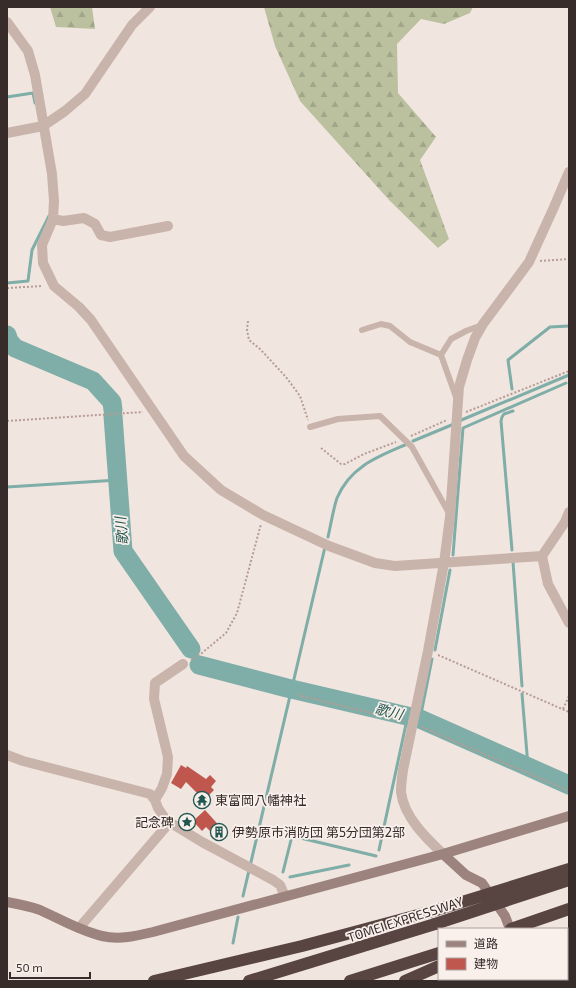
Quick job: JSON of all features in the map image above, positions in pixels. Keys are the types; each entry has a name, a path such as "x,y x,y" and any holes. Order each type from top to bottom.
{"highway":[{"path":"154,981 302,946 433,911 569,869"},
{"name":"TOMEI EXPRESSWAY","path":"249,981 435,924 569,880"},
{"path":"513,928 569,910"},
{"path":"529,928 569,910"},
{"path":"350,981 438,954"},
{"path":"405,981 438,966"}],"street":[{"path":"7,133 43,126 65,112 85,94 132,25 150,7"},
{"path":"7,22 28,52 35,75 52,174 54,201 53,219 42,245 43,263 54,286 79,307 91,320 184,456 199,471 221,490 263,514 329,546 375,563 395,566 542,556"},
{"path":"510,928 505,916 482,883 466,875 421,834 411,819 401,794 403,770 428,651 444,563 450,517 459,387 475,338 529,262 569,172"},
{"path":"53,219 63,221 84,218 95,224 101,235 110,237 168,226"},
{"path":"569,512 565,522 542,556 548,584 569,623"},
{"path":"155,800 162,788 167,774 168,757 154,699 155,683 183,664"},
{"path":"7,755 23,761 150,794 166,820 202,842 276,882 280,885 286,896"},
{"path":"7,902 38,909 79,928 102,936 116,938 130,937 443,854 569,816"},
{"path":"79,928 170,822"}],"lane":[{"path":"362,330 381,324 390,326 410,342 441,355 458,400"},
{"path":"441,355 451,339 484,324"},
{"path":"310,427 338,419 380,416 412,447 450,517"}],"path":[{"path":"529,262 569,259"},
{"path":"7,288 54,286"},
{"path":"248,321 247,330 249,340 260,349 286,377 300,396 310,427"},
{"path":"321,448 341,464 345,464 364,454 457,421 569,371"},
{"path":"7,421 152,411"},
{"path":"183,664 202,653 226,633 237,613 263,514"},
{"path":"428,651 569,712"},
{"path":"298,695 413,719 569,791"},
{"path":"563,709 569,696"}],"green space":[{"path":"50,7 92,7 95,29 56,27"},
{"path":"264,7 473,7 470,13 444,24 421,19 397,44 398,93 436,137 420,160 449,239 438,248 390,201 300,101 275,46"}],"building":[{"path":"181,765 186,768 187,766 206,779 210,775 216,781 211,787 214,790 204,800 186,782 181,789 171,783"},
{"path":"205,810 225,832 218,839 206,827 202,831 193,821"}],"waterway":[{"path":"7,97 33,93 35,103"},
{"path":"7,283 28,281 32,250 49,216"},
{"path":"512,389 508,360 550,327 569,326"},
{"name":"歌川","path":"7,335 9,341 15,348 93,381 112,402 113,410"},
{"path":"459,421 569,375"},
{"path":"453,555 463,428 566,383"},
{"path":"512,550 501,421 504,414 513,411"},
{"name":"歌川","path":"113,416 123,551 191,649"},
{"path":"413,441 454,424"},
{"path":"328,537 337,498 349,478 365,464 405,445"},
{"path":"7,487 118,480"},
{"path":"243,896 325,547"},
{"path":"513,562 522,686"},
{"path":"435,650 450,570"},
{"path":"420,719 432,659"},
{"name":"歌川","path":"199,665 287,688 420,719 569,785"},
{"path":"522,694 528,766"},
{"path":"379,850 406,724"},
{"path":"283,872 292,836 376,856"},
{"path":"290,877 349,865"},
{"path":"233,943 238,917"}],"place":[{"name":"東富岡八幡神社","path":"202,800"},
{"name":"記念碑","path":"187,822"},
{"name":"伊勢原市消防団 第5分団第2部","path":"219,832"}]}
